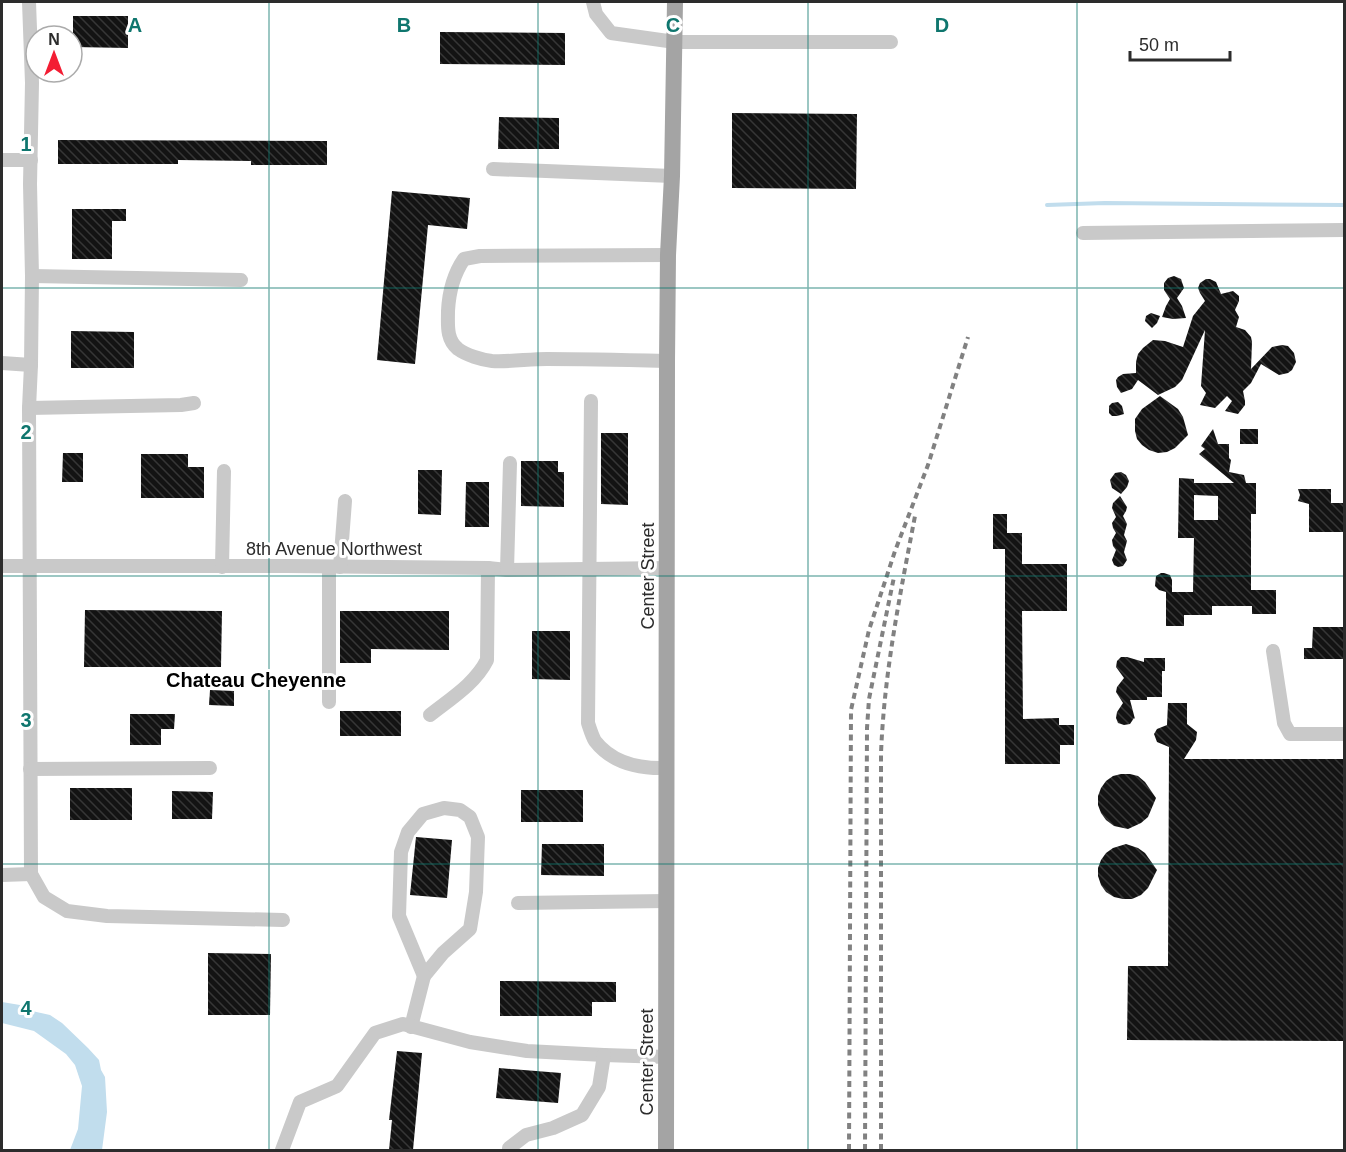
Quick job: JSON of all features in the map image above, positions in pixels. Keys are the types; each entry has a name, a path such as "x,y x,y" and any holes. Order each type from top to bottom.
{"main road":[{"name":"Center Street","path":"666,1150 667,361 675,2"}],"street":[{"path":"29,2 32,83 29,408 31,874 44,897 67,911 107,916 283,921"},
{"path":"593,2 596,14 611,33 675,42 891,42"},
{"path":"2,159 31,160"},
{"path":"493,170 672,176"},
{"path":"1083,233 1344,230"},
{"path":"667,361 548,359 491,361 459,350 450,340 448,327 452,282 464,259 480,256 668,255"},
{"path":"32,276 242,280"},
{"path":"2,363 31,365"},
{"path":"591,401 588,723 594,740 614,759 654,769 667,768"},
{"path":"29,408 194,403"},
{"path":"507,570 510,463"},
{"path":"222,567 224,471"},
{"path":"329,702 335,567 345,501"},
{"name":"8th Avenue Northwest","path":"2,566 488,568 507,570 667,568"},
{"path":"429,715 471,682 482,670 487,660 488,568"},
{"path":"1273,651 1284,723 1290,734 1344,734"},
{"path":"30,769 210,768"},
{"path":"411,1027 424,976 443,953 470,929 476,892 478,837 470,817 460,810 444,808 423,814 408,832 401,852 399,916 424,976"},
{"path":"2,875 31,874"},
{"path":"518,903 666,901"},
{"path":"282,1150 300,1102 337,1086 375,1033 403,1024 470,1042 527,1051 666,1057"},
{"path":"509,1150 526,1135 553,1128 582,1115 599,1087 604,1055"}],"water":[{"path":"2,1002 26,1006 32,1011 50,1015 62,1023 99,1060 105,1077 107,1112 102,1150 70,1150 78,1129 82,1086 75,1065 66,1054 34,1031 2,1023"}],"building":[{"path":"73,16 128,16 128,48 84,47 84,24 73,24"},
{"path":"440,32 565,33 565,65 440,64"},
{"path":"732,113 857,114 856,189 732,188"},
{"path":"499,117 559,118 559,149 498,149"},
{"path":"58,140 327,141 327,165 251,165 251,161 178,160 178,164 58,164"},
{"path":"392,191 470,198 467,229 428,225 415,364 377,360"},
{"path":"72,209 126,209 126,221 112,221 112,259 72,259"},
{"path":"1174,276 1181,279 1184,288 1177,298 1186,318 1162,317 1170,299 1164,290 1164,283 1168,278"},
{"path":"1206,279 1216,282 1221,294 1233,291 1239,296 1235,310 1239,317 1236,327 1245,330 1251,337 1251,369 1272,347 1282,345 1288,346 1294,353 1296,362 1292,370 1279,375 1261,364 1251,383 1243,391 1245,405 1238,414 1225,411 1232,401 1227,396 1215,408 1200,405 1206,393 1201,386 1205,330 1182,380 1175,387 1158,395 1138,380 1132,389 1121,393 1116,380 1123,374 1136,373 1138,354 1153,340 1183,347 1193,316 1205,301 1198,288 1200,283"},
{"path":"1151,313 1160,316 1152,328 1145,321 1146,316"},
{"path":"71,331 134,332 134,368 71,368"},
{"path":"1160,396 1178,409 1188,435 1175,448 1158,453 1149,450 1137,439 1135,419 1142,409"},
{"path":"1118,402 1124,414 1112,416 1109,413 1109,406"},
{"path":"1213,429 1218,444 1229,444 1231,460 1229,472 1244,475 1246,483 1256,483 1256,514 1251,514 1251,590 1276,590 1276,614 1252,614 1252,606 1212,606 1212,615 1184,615 1184,626 1166,626 1166,592 1155,586 1156,576 1161,573 1170,575 1172,592 1193,592 1194,538 1178,538 1179,478 1194,479 1194,483 1234,483 1199,454 1205,449 1201,446","holes":["1194,495 1218,496 1218,520 1194,520"]},
{"path":"1240,429 1258,429 1258,444 1240,444"},
{"path":"601,433 628,433 628,505 601,504"},
{"path":"63,453 83,453 83,482 62,482"},
{"path":"141,454 188,454 188,467 204,467 204,498 141,498"},
{"path":"521,461 558,461 558,472 564,472 564,507 521,506"},
{"path":"418,470 442,470 441,515 418,514"},
{"path":"1121,472 1129,481 1121,494 1112,488 1110,480 1115,473"},
{"path":"466,482 489,482 489,527 465,527"},
{"path":"1298,489 1331,489 1331,503 1344,503 1344,532 1309,532 1309,504 1298,501 1300,495"},
{"path":"1120,496 1127,507 1123,516 1127,524 1124,535 1127,541 1124,552 1127,560 1123,566 1118,567 1112,560 1116,550 1112,540 1116,533 1112,523 1116,517 1112,508 1113,503"},
{"path":"993,514 1007,514 1007,533 1022,533 1022,564 1067,564 1067,611 1022,611 1023,719 1059,718 1059,725 1074,725 1074,745 1060,745 1060,764 1005,764 1005,549 993,549"},
{"path":"85,610 222,611 221,667 84,667"},
{"path":"340,611 449,611 449,650 371,649 371,663 340,663"},
{"path":"1313,627 1344,627 1344,659 1304,659 1304,648 1312,648"},
{"path":"532,631 570,631 570,680 532,679"},
{"path":"1121,657 1144,662 1144,658 1165,658 1165,671 1162,671 1162,697 1130,700 1135,719 1130,724 1124,725 1118,723 1116,718 1123,703 1116,692 1124,678 1116,667"},
{"path":"210,690 234,691 234,706 209,705"},
{"path":"1168,703 1187,703 1187,724 1197,732 1196,740 1184,759 1344,759 1344,1041 1127,1040 1128,966 1168,966 1169,747 1157,742 1154,734 1157,729 1167,725"},
{"path":"340,711 401,711 401,736 340,736"},
{"path":"130,714 175,714 174,729 161,729 161,745 130,745"},
{"path":"1121,774 1138,776 1156,798 1148,817 1128,829 1114,826 1106,820 1098,805 1098,796 1106,781"},
{"path":"70,788 132,788 132,820 70,820"},
{"path":"521,790 583,790 583,822 521,822"},
{"path":"172,791 213,792 212,819 172,819"},
{"path":"416,837 452,840 447,898 410,895"},
{"path":"542,844 604,844 604,876 541,875"},
{"path":"1126,844 1145,853 1157,870 1148,888 1141,895 1132,899 1114,897 1106,892 1098,876 1098,868 1106,853"},
{"path":"208,953 271,954 270,1015 208,1015"},
{"path":"500,981 616,982 616,1002 592,1002 592,1016 500,1016"},
{"path":"397,1051 422,1053 413,1150 389,1150 392,1120 389,1120"},
{"path":"499,1068 561,1073 558,1103 496,1098"}],"waterway":[{"path":"1047,205 1105,203 1344,205"}],"railway":[{"path":"849,1150 851,710 869,630 895,551 928,465 968,337"},
{"path":"881,1150 881,754 889,664 915,516"},
{"path":"865,1150 867,728 869,699 894,577"}],"district":[{"name":"Chateau Cheyenne","path":"256,680"}]}
